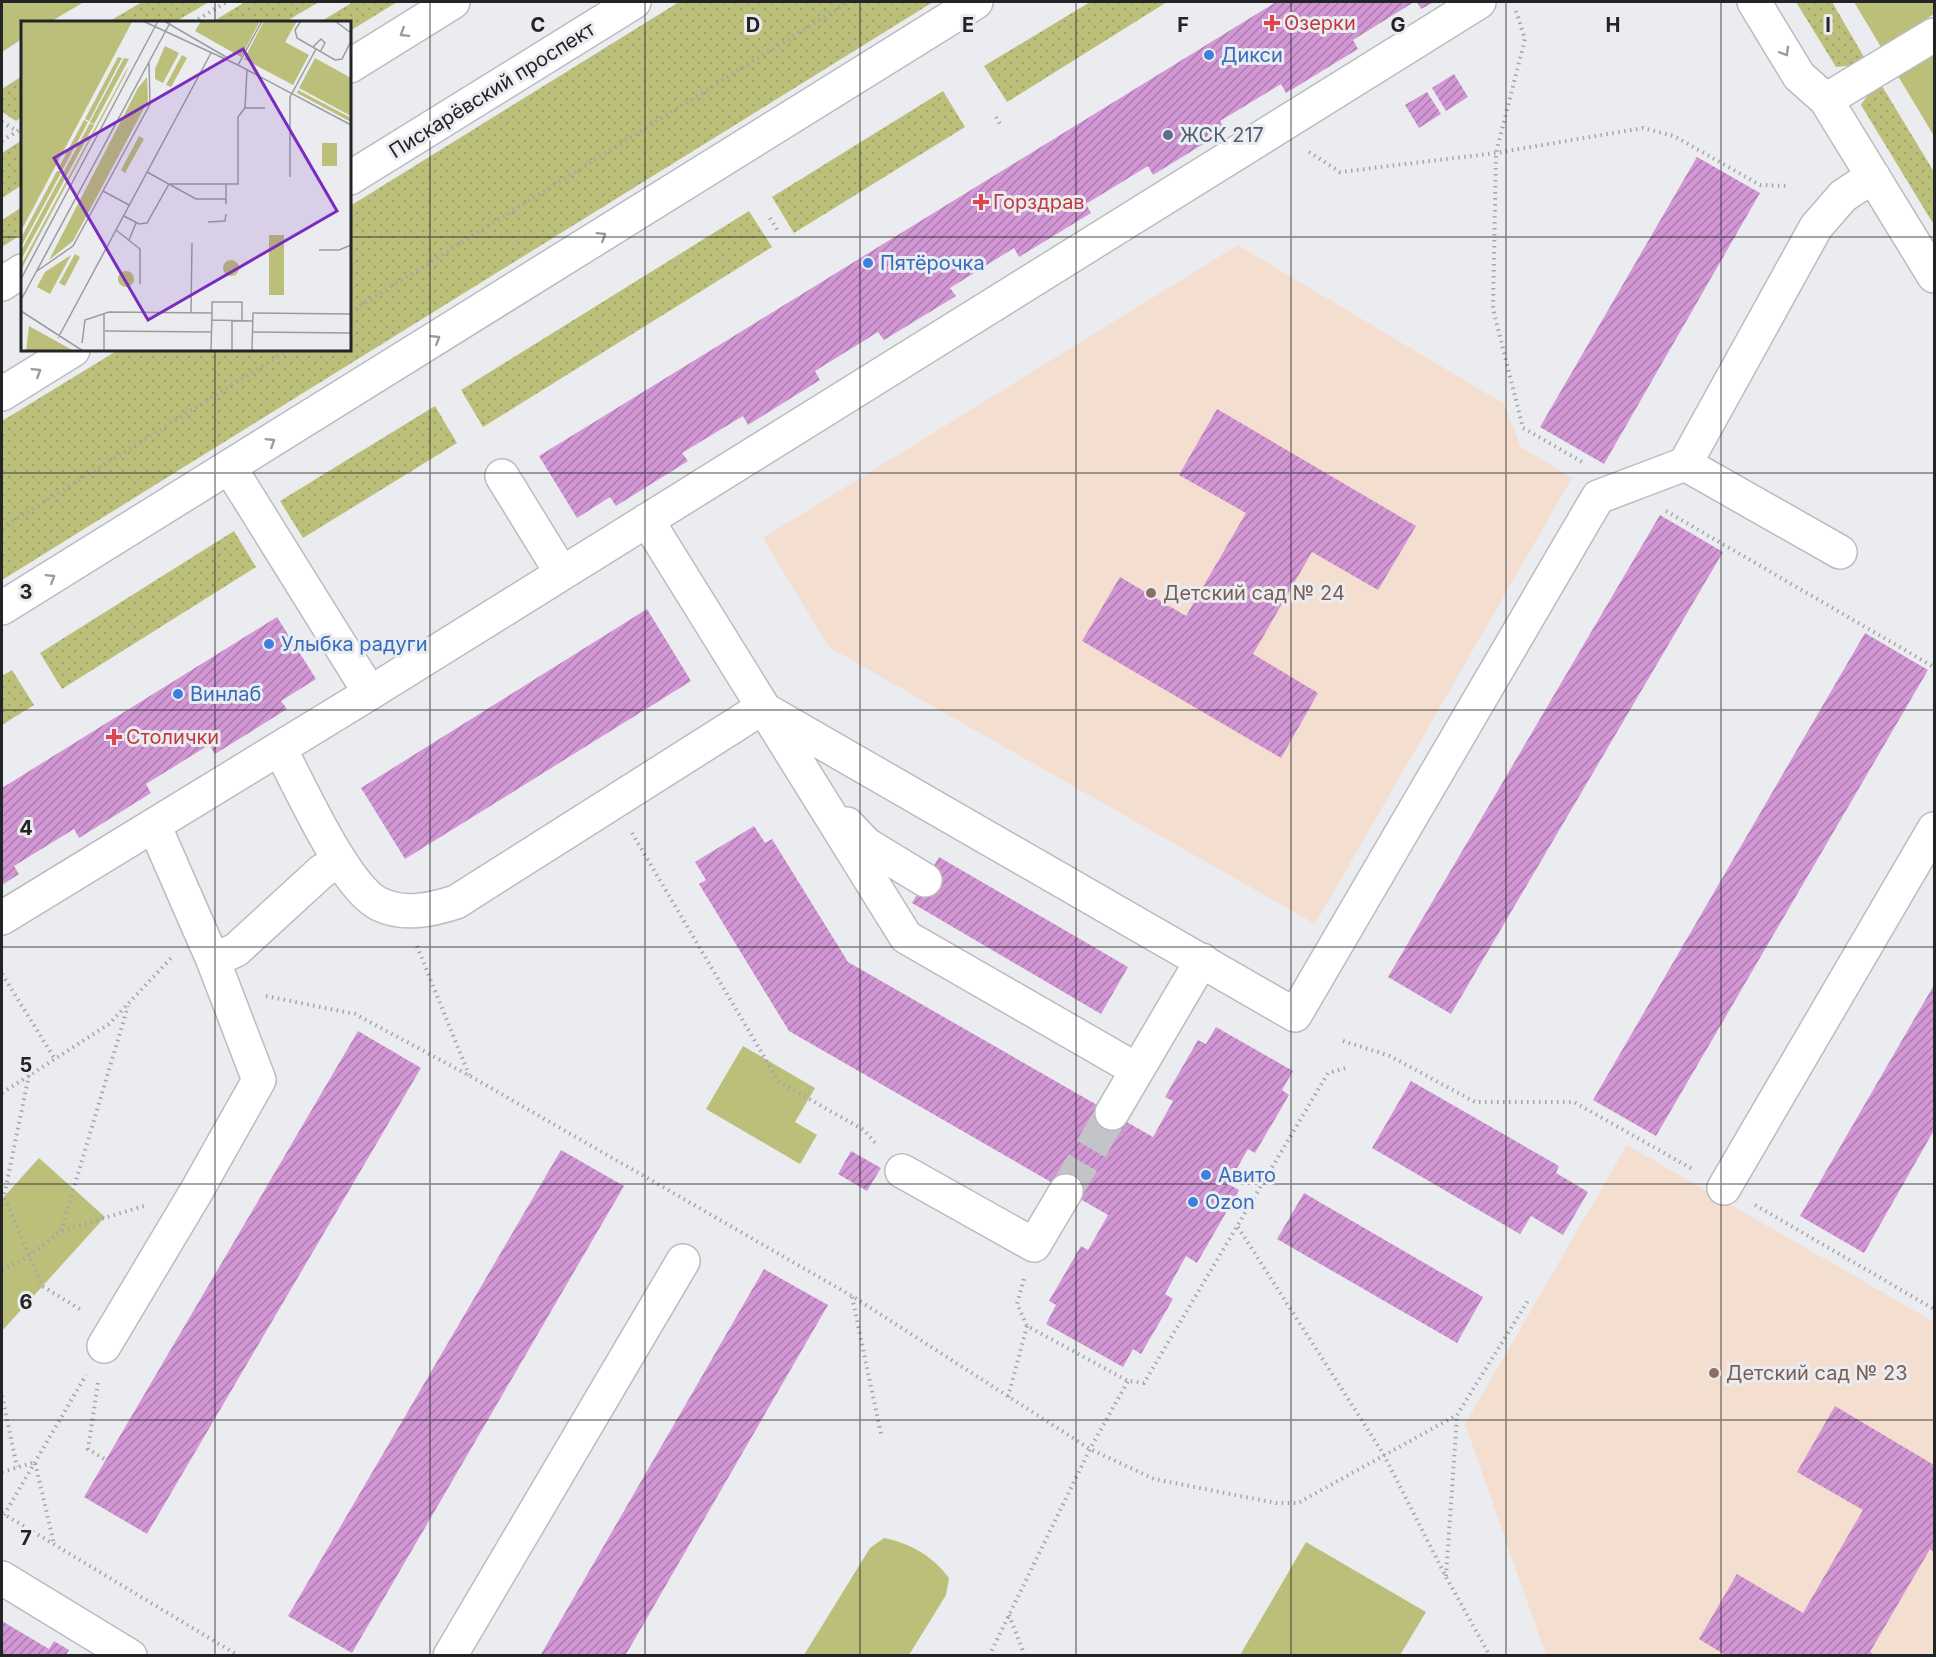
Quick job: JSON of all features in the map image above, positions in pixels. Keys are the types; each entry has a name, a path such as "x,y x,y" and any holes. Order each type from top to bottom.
{"street":[{"path":"351,65 453,2"},
{"name":"Пискарёвский проспект","path":"351,177 633,2"},
{"path":"2,608 976,2"},
{"path":"2,918 280,749 1479,2"},
{"path":"1754,2 1799,76 1826,100 1935,276"},
{"path":"1779,2 1817,64 1826,100"},
{"path":"1826,100 1935,35"},
{"path":"762,708 1296,1015 1598,497 1685,464 1816,227 1843,196 1873,176"},
{"path":"2,284 21,272"},
{"path":"2,394 71,351"},
{"path":"1685,464 1840,552"},
{"path":"230,468 370,693"},
{"path":"502,476 561,573"},
{"path":"647,520 906,937 1137,1070"},
{"path":"280,749 339,861 357,885 379,904 402,911 429,910 456,902 762,708"},
{"path":"813,788 866,844 926,880"},
{"path":"109,1338 259,1080 200,928 154,825"},
{"path":"1724,1188 1935,829"},
{"path":"218,974 236,950 322,871 339,861"},
{"path":"1112,1113 1202,960"},
{"path":"902,1171 1034,1245 1066,1191"},
{"path":"450,1656 683,1261"},
{"path":"2,1578 130,1656"}],"path":[{"path":"195,21 227,2"},
{"path":"351,311 848,2"},
{"path":"1513,2 1525,39 1496,153 1493,309 1523,428 1935,667"},
{"path":"996,117 1001,126"},
{"path":"2,122 17,131"},
{"path":"1273,129 1340,172 1496,153 1643,128 1674,136 1760,185 1789,186"},
{"path":"2,141 21,129"},
{"path":"770,218 778,231"},
{"path":"2,528 286,351"},
{"path":"613,801 779,1082 864,1130 902,1171"},
{"path":"402,911 470,1076"},
{"path":"2,1093 109,1024 200,928"},
{"path":"2,974 54,1059"},
{"path":"218,974 355,1014 470,1076 852,1296 1090,1449 1154,1479 1276,1503 1298,1503 1457,1415"},
{"path":"61,1231 129,1002"},
{"path":"1342,1041 1390,1056 1475,1101 1574,1102 1935,1309"},
{"path":"1034,1245 1017,1304 1027,1326 1128,1381 1144,1383 1328,1073 1346,1068"},
{"path":"29,1075 4,1196 42,1286 109,1338"},
{"path":"2,1270 29,1256 61,1231 105,1217"},
{"path":"1238,1227 1384,1455 1446,1577 1490,1656"},
{"path":"852,1296 881,1434"},
{"path":"1446,1577 1457,1415 1529,1299"},
{"path":"1008,1397 1027,1326"},
{"path":"106,1460 88,1449 109,1338"},
{"path":"109,1338 3,1514 239,1656"},
{"path":"989,1656 1090,1449 1128,1381"},
{"path":"2,1396 17,1467"},
{"path":"2,1472 35,1462"},
{"path":"35,1462 54,1544"},
{"path":"1009,1615 1025,1656"}],"shaded area":[{"name":"Детский сад № 24","path":"1238,245 1504,404 1521,447 1572,478 1315,924 829,647 763,538"},
{"name":"Детский сад № 23","path":"1627,1145 1934,1322 1934,1655 1546,1655 1465,1424"}],"green space":[{"path":"2,2 84,2 52,21 21,21 21,40 2,52"},
{"path":"142,2 209,2 177,21 110,21"},
{"path":"245,2 319,2 287,21 214,21"},
{"path":"353,2 397,2 351,30 351,21 322,21"},
{"path":"679,2 933,2 2,580 2,421 116,351 351,351 351,205"},
{"path":"1090,2 1167,2 1007,102 984,66"},
{"path":"1796,2 1832,2 1864,57 1848,66 1836,67"},
{"path":"1854,2 1934,2 1934,14 1881,47"},
{"path":"1934,54 1934,136 1898,76"},
{"path":"21,77 21,118 16,121 2,112 2,89"},
{"path":"1882,86 1934,172 1934,225 1861,105 1867,96"},
{"path":"943,91 965,127 794,233 772,197"},
{"path":"21,141 21,186 2,198 2,153"},
{"path":"21,208 21,235 2,247 2,220"},
{"path":"749,211 772,247 483,427 461,390"},
{"path":"435,406 457,443 303,538 280,501"},
{"path":"234,531 256,567 62,689 40,653"},
{"path":"12,670 34,705 2,725 2,676"},
{"path":"743,1046 815,1088 795,1122 817,1135 800,1164 706,1109"},
{"path":"39,1158 105,1217 2,1331 2,1199"},
{"path":"884,1538 903,1543 921,1552 949,1578 946,1595 909,1655 804,1655 870,1548"},
{"path":"1306,1542 1426,1612 1400,1655 1240,1655"}],"building":[{"path":"1276,2 1414,2 1353,40 1358,49 1286,93 1281,84 1220,121 1226,130 1153,175 1148,166 1086,204 1091,213 1019,257 1014,248 950,288 956,296 884,340 878,332 815,371 820,380 748,425 743,416 682,453 688,461 616,506 610,497 577,518 539,456"},
{"path":"1417,2 1434,2 1421,9"},
{"path":"1454,74 1468,97 1446,111 1432,88"},
{"path":"1427,92 1441,114 1419,128 1405,105"},
{"path":"1697,157 1760,193 1604,464 1540,427"},
{"path":"1217,409 1416,526 1378,590 1312,552 1253,654 1318,693 1281,758 1082,641 1120,577 1186,616 1246,513 1179,475"},
{"path":"1660,515 1723,552 1451,1014 1388,977"},
{"path":"647,609 691,681 405,859 361,788"},
{"path":"277,617 316,679 281,701 287,709 215,754 209,745 146,784 151,793 79,838 74,829 14,866 19,874 2,885 2,788"},
{"path":"1865,633 1928,670 1656,1136 1593,1100"},
{"path":"754,826 765,843 772,839 848,962 1153,1137 1173,1101 1165,1097 1198,1040 1206,1044 1216,1027 1293,1071 1282,1090 1289,1095 1255,1153 1248,1149 1228,1184 1239,1190 1197,1263 1186,1256 1165,1294 1173,1299 1141,1354 1133,1349 1123,1367 1046,1324 1056,1305 1049,1301 1081,1246 1088,1250 1108,1215 789,1031 699,884 706,880 695,862"},
{"path":"939,857 1128,967 1101,1014 912,903"},
{"path":"1934,985 1934,1130 1864,1253 1800,1216"},
{"path":"358,1031 421,1068 147,1534 84,1497"},
{"path":"1411,1081 1559,1166 1556,1173 1588,1192 1563,1235 1531,1216 1520,1234 1372,1148"},
{"path":"561,1150 624,1186 352,1653 288,1616"},
{"path":"851,1151 881,1168 867,1191 838,1174"},
{"path":"1304,1193 1483,1297 1457,1343 1277,1239"},
{"path":"764,1269 828,1305 625,1656 540,1656"},
{"path":"1835,1406 1934,1465 1934,1552 1930,1549 1870,1652 1876,1656 1727,1656 1699,1639 1737,1574 1803,1613 1863,1510 1797,1472"},
{"path":"2,1621 49,1649 54,1641 69,1650 65,1656 2,1656"}],"tunnel":[{"path":"1066,1191 1112,1113"}],"place":[{"name":"Озерки","path":"1272,23"},
{"name":"Дикси","path":"1209,55"},
{"name":"ЖСК 217","path":"1168,135"},
{"name":"Горздрав","path":"981,202"},
{"name":"Пятёрочка","path":"868,263"},
{"name":"Детский сад № 24","path":"1151,593"},
{"name":"Улыбка радуги","path":"269,644"},
{"name":"Винлаб","path":"178,694"},
{"name":"Столички","path":"114,737"},
{"name":"Авито","path":"1206,1175"},
{"name":"Ozon","path":"1193,1202"},
{"name":"Детский сад № 23","path":"1714,1373"}]}
